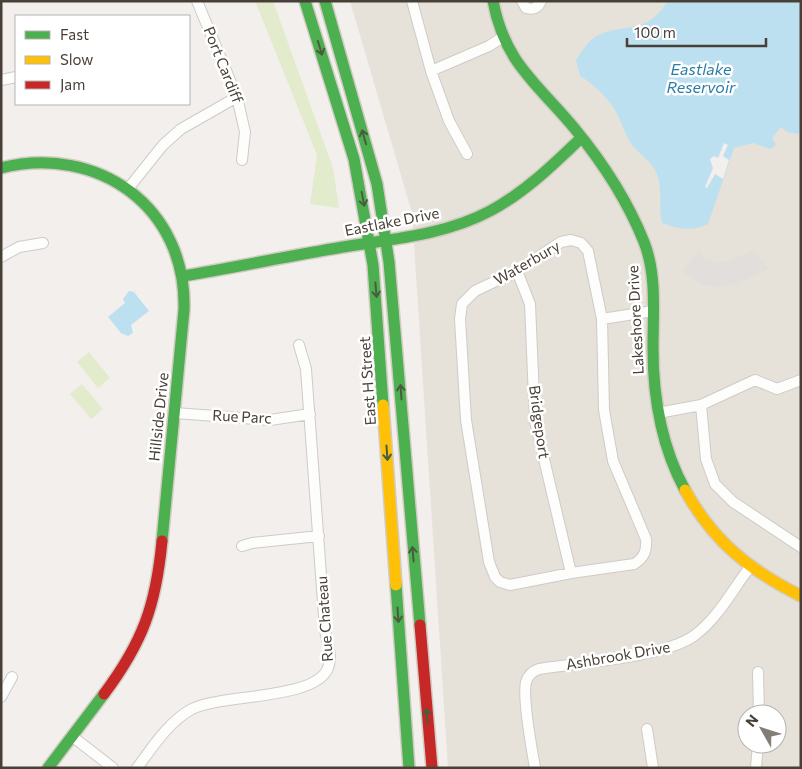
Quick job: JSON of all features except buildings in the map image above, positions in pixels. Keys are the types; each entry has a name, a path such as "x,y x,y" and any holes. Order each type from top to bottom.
{"street":[{"name":"Port Cardiff","path":"197,1 237,97 245,132 242,160"},
{"name":"East H Street","path":"305,1 354,159 369,242 380,335 409,768"},
{"path":"325,1 377,184 386,239 396,324 432,768"},
{"path":"412,1 431,71 449,121 467,154"},
{"name":"Lakeshore Drive","path":"493,1 503,37 516,66 581,138 611,177 645,247 650,262 654,378 658,413 665,446 680,485 695,509 720,540 750,567 776,585 801,596"},
{"path":"522,1 526,8 532,9 538,6 541,1"},
{"path":"431,71 489,46 503,37"},
{"path":"1,80 15,77"},
{"path":"127,190 163,145 181,129 237,97"},
{"name":"Eastlake Drive","path":"183,276 444,228 490,211 528,186 581,138"},
{"name":"Hillside Drive","path":"1,168 41,161 68,163 105,175 146,204 164,228 178,258 183,276 184,302 175,412 159,564 152,607 142,634 122,669 48,768"},
{"name":"Waterbury","path":"571,240 581,244 588,251 602,319 604,410 614,461 646,539 647,548 642,559 634,564 570,573 510,585 500,582 494,577 489,562 466,420 460,318 462,304 475,291 517,271 561,242 571,240"},
{"path":"1,257 19,248 43,243"},
{"name":"Bridgeport","path":"517,271 530,304 532,371 537,430 570,573"},
{"path":"602,319 653,312"},
{"name":"Rue Chateau","path":"137,768 167,730 192,709 204,703 231,698 269,696 302,686 321,676 328,669 330,658 325,630 306,369 299,345"},
{"path":"658,413 701,404 755,380 777,390 801,380"},
{"path":"701,404 706,458 715,484 733,502 801,547"},
{"name":"Rue Parc","path":"175,412 270,420 310,414"},
{"path":"242,546 319,536"},
{"name":"Ashbrook Drive","path":"535,768 530,739 525,684 530,674 540,669 639,654 682,643 696,635 707,624 750,567"},
{"path":"758,672 759,704"},
{"path":"1,697 12,677"},
{"path":"647,729 653,768"},
{"path":"73,737 113,768"},
{"path":"756,768 757,754"}],"shaded area":[{"path":"350,1 801,1 801,768 448,768 412,213"},
{"path":"754,250 768,269 737,284 718,287 700,284 682,271 699,252 705,259 715,262 727,261"}],"green space":[{"path":"255,1 273,1 333,168 339,208 310,204 317,155"},
{"path":"89,352 110,378 98,388 77,362"},
{"path":"82,384 103,409 91,419 70,394"}],"water":[{"name":"Eastlake Reservoir","path":"667,1 801,1 801,130 798,134 787,132 781,127 772,138 776,145 770,149 753,143 734,148 708,224 690,229 662,223 660,186 655,169 632,145 610,102 580,76 576,60 588,43 599,35 609,31 640,25 650,20 659,13"},
{"path":"129,291 134,292 149,311 131,325 133,333 128,336 121,333 108,317 125,303 123,299"}],"pier":[{"path":"724,143 728,145 723,156 729,160 723,179 715,174 707,188 705,187 713,168 710,159 714,156 718,158"}],"traffic: fast":[{"path":"305,1 354,159 373,265 383,405"},
{"path":"325,1 377,184 389,262 420,625"},
{"path":"493,1 498,23 514,57 595,155 623,198 644,242 653,281 653,366 657,403 664,439 685,490"},
{"path":"183,276 323,250 418,235 455,226 490,211 515,196 581,138"},
{"path":"1,168 37,163 71,166 102,175 130,191 153,213 170,241 181,273 184,310 162,541"},
{"path":"396,585 409,768"},
{"path":"48,768 104,694"}],"traffic: slow":[{"path":"383,405 396,585"},
{"path":"685,490 708,524 734,552 765,576 801,596"}],"traffic: jam":[{"path":"104,694 129,657 145,622 156,585 162,541"},
{"path":"420,625 432,768"}]}
